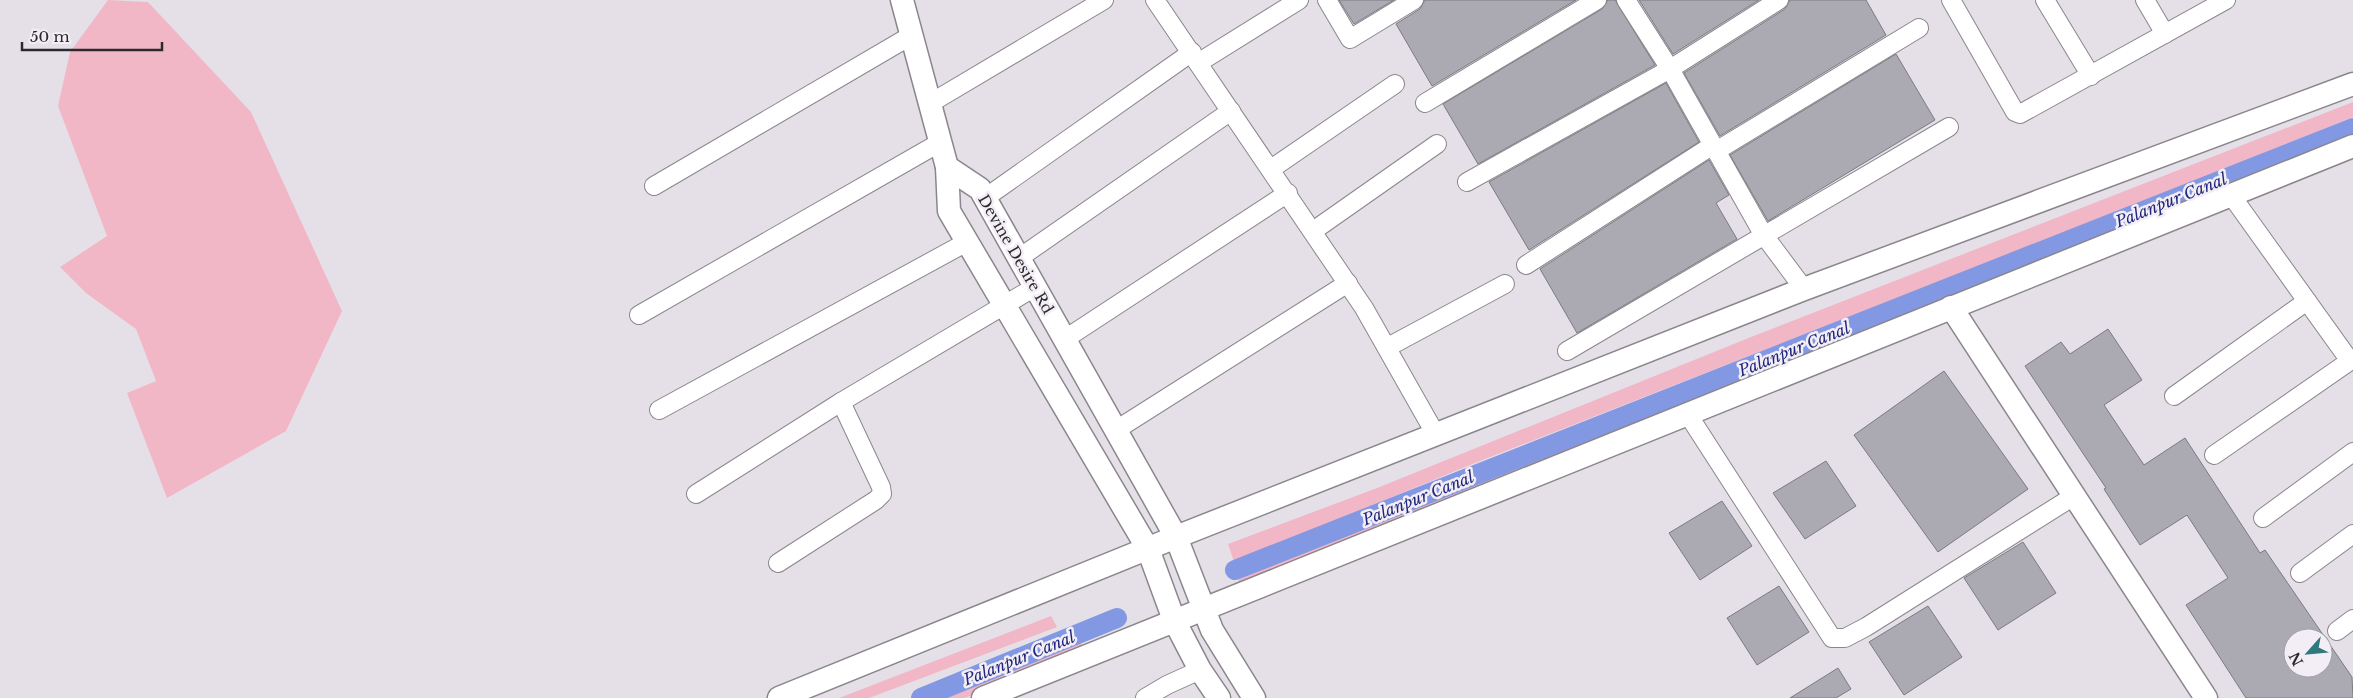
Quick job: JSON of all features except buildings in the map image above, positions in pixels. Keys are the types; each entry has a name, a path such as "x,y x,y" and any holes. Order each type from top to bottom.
{"street":[{"path":"902,0 947,167 950,212 1148,549 1174,620 1200,670 1219,698"},
{"path":"929,104 1104,0"},
{"path":"1156,0 1348,282 1388,347 1436,435"},
{"path":"985,198 1195,58 1299,0"},
{"path":"1327,0 1350,39 1414,0"},
{"path":"1425,103 1597,0"},
{"path":"1626,0 1670,69 1763,234 1804,289"},
{"path":"1468,182 1670,69 1779,0"},
{"path":"1952,0 2015,112 2020,114 2226,0"},
{"path":"2045,0 2091,76"},
{"path":"2145,0 2165,34"},
{"path":"1526,264 1714,148 1919,28"},
{"path":"654,186 912,35"},
{"path":"1271,169 1395,84"},
{"path":"779,698 1176,537 1804,289 2353,84"},
{"path":"1019,258 1231,111"},
{"path":"1567,351 1763,234 1949,127"},
{"path":"639,315 940,143"},
{"path":"1314,231 1437,144"},
{"path":"983,698 1010,693 1174,620 2353,146"},
{"name":"Devine Desire Rd","path":"947,167 980,189 1176,537 1212,630 1254,698"},
{"path":"1065,339 1288,193"},
{"path":"2214,455 2352,363 2231,195"},
{"path":"659,410 967,242"},
{"path":"1116,430 1348,282"},
{"path":"1388,347 1505,284"},
{"path":"696,494 842,402 1036,287"},
{"path":"2174,396 2306,301"},
{"path":"1951,307 2206,698"},
{"path":"778,563 876,500 882,494 881,487 842,402"},
{"path":"1687,414 1832,638 1845,638 1866,628 2074,496"},
{"path":"2263,518 2353,452"},
{"path":"2300,572 2353,534"},
{"path":"2337,631 2353,619"},
{"path":"1145,698 1167,685 1200,670"}],"shaded area":[{"path":"108,0 148,2 251,112 342,311 286,431 167,498 127,393 156,381 136,329 86,293 60,267 107,236 58,106 70,52"},
{"path":"2353,102 2353,117 1470,465 1234,562 1228,544 1377,488 1756,335"},
{"path":"1954,295 1240,584 1237,576 1385,520"},
{"path":"1051,616 1057,627 869,698 839,698"},
{"path":"1081,642 1084,650 965,698 938,698"}],"waterway":[{"name":"Palanpur Canal","path":"1235,570 2353,128"},
{"name":"Palanpur Canal","path":"921,698 1117,618"}]}
